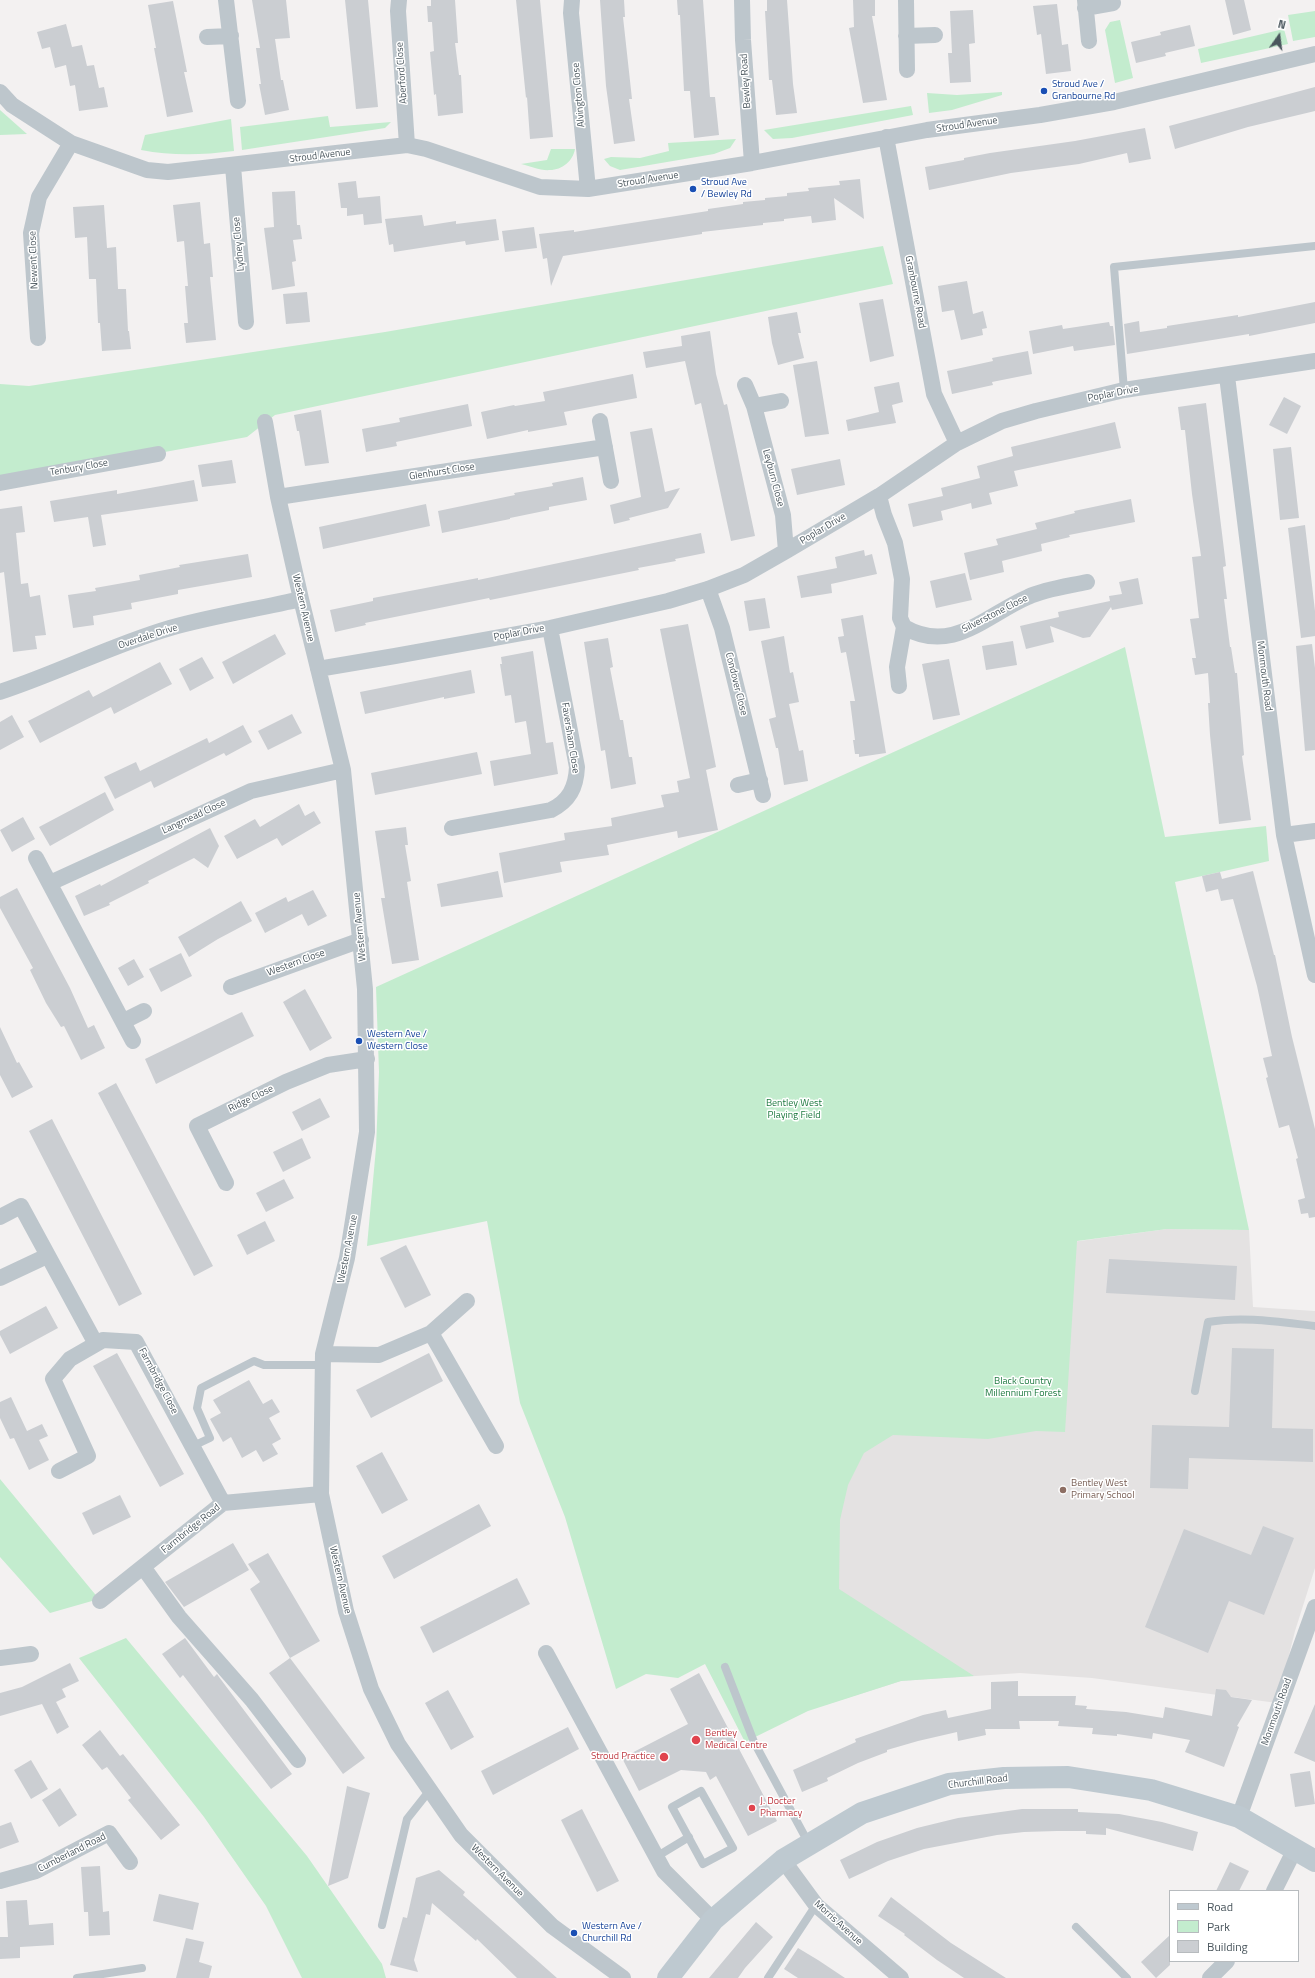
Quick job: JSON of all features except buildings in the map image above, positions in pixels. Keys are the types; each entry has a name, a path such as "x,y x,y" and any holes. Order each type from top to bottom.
{"street":[{"path":"226,0 238,101"},
{"name":"Aberford Close","path":"399,0 398,11 406,145"},
{"name":"Alvington Close","path":"572,0 571,13 588,189"},
{"name":"Bewley Road","path":"742,0 743,40 752,163"},
{"path":"906,0 907,70"},
{"path":"1089,41 1085,4 1113,3"},
{"path":"906,36 935,35"},
{"path":"207,37 231,36"},
{"name":"Stroud Avenue","path":"0,92 12,105 71,143 147,170 168,172 233,166 406,145 426,149 540,187 588,189 752,163 886,137 1040,115 1114,102 1315,54"},
{"name":"Granbourne Road","path":"886,137 934,394 956,443"},
{"name":"Newent Close","path":"38,338 31,233 39,197 71,143"},
{"name":"Lydney Close","path":"233,166 246,322"},
{"name":"Poplar Drive","path":"318,668 395,656 550,628 668,601 708,589 744,575 879,496 956,443 1009,419 1124,390 1227,376 1315,361"},
{"name":"Monmouth Road","path":"1227,376 1284,835 1315,975"},
{"name":"Leyburn Close","path":"745,385 754,406 783,516 786,551"},
{"path":"754,406 781,401"},
{"path":"600,421 611,482"},
{"name":"Western Avenue","path":"265,422 278,497 301,599 344,770 361,940 367,1059 368,1132 348,1258 323,1359 321,1494 346,1611 371,1689 398,1744 461,1835 552,1926 623,1978"},
{"name":"Glenhurst Close","path":"278,497 605,447"},
{"name":"Tenbury Close","path":"0,483 158,454"},
{"path":"879,496 884,515 896,543 902,579 900,618 904,627 897,667 899,686"},
{"name":"Silverstone Close","path":"904,627 916,634 933,637 950,636 976,626 1028,596 1087,582"},
{"name":"Condover Close","path":"708,589 722,628 762,788 738,785"},
{"name":"Overdale Drive","path":"0,692 34,681 115,648 170,628 301,599"},
{"name":"Faversham Close","path":"452,828 551,810 562,804 576,781 577,767 550,628"},
{"name":"Langmead Close","path":"50,883 252,790 344,770"},
{"path":"1284,835 1315,831"},
{"path":"36,858 134,1041"},
{"name":"Western Close","path":"231,987 361,940"},
{"path":"124,1021 144,1011"},
{"name":"Ridge Close","path":"226,1183 197,1126 286,1082 328,1065 367,1059"},
{"path":"0,1217 21,1206 96,1344"},
{"path":"0,1278 47,1256"},
{"path":"323,1359 379,1355 431,1333 467,1302"},
{"path":"431,1333 496,1446"},
{"name":"Farmbridge Close","path":"59,1471 88,1456 54,1379 70,1359 103,1340 136,1342 224,1503"},
{"name":"Farmbridge Road","path":"100,1601 224,1503 321,1494"},
{"path":"143,1567 179,1617 252,1700 298,1760"},
{"name":"Monmouth Road","path":"1239,1816 1315,1607"},
{"path":"546,1653 664,1871 713,1920"},
{"path":"0,1658 31,1654"},
{"name":"Churchill Road","path":"668,1978 713,1920 783,1860 862,1813 949,1784 1004,1778 1068,1777 1151,1790 1239,1816 1315,1861"},
{"name":"Cumberland Road","path":"0,1881 36,1871 109,1833 130,1862"},
{"path":"1274,1890 1295,1849"},
{"name":"Morris Avenue","path":"783,1860 816,1905 901,1978"},
{"path":"1210,1978 1226,1962"}],"lane":[{"path":"1124,390 1114,267 1315,246"},
{"path":"1196,1391 1208,1322 1230,1318 1315,1326"},
{"path":"193,1446 210,1438 197,1408 201,1388 254,1361 264,1365 323,1359"},
{"path":"725,1667 754,1742 810,1845"},
{"path":"382,1926 407,1819 430,1790"},
{"path":"701,1791 733,1848 703,1864 689,1837 672,1807 701,1791"},
{"path":"656,1856 689,1837"},
{"path":"768,1978 816,1905"},
{"path":"1076,1927 1127,1978"},
{"path":"77,1978 142,1968"}],"shaded area":[{"name":"Bentley West Primary School","path":"1167,1229 1249,1230 1253,1307 1315,1311 1315,1568 1295,1631 1277,1703 1092,1678 1020,1673 901,1681 825,1705 811,1409 1043,1246"}],"green space":[{"path":"1315,11 1315,37 1293,41 1288,15"},
{"path":"1120,20 1133,78 1115,83 1105,30 1110,22"},
{"path":"1284,29 1288,44 1201,63 1198,49"},
{"path":"1002,92 1002,95 952,110 929,113 927,93 957,95"},
{"path":"911,106 913,115 792,138 773,139 764,130"},
{"path":"0,110 27,134 0,135"},
{"path":"328,116 330,127 391,122 385,128 242,150 240,127"},
{"path":"231,119 234,151 187,154 141,150 145,135"},
{"path":"736,139 730,148 714,154 620,170 610,166 604,159 611,157 640,158 669,151 668,143"},
{"path":"551,149 575,149 572,157 563,167 554,170 543,170 521,164 547,160"},
{"path":"883,246 893,284 275,415 247,437 0,482 0,384 29,386 385,332"},
{"name":"Bentley West Playing Field","path":"1125,647 1165,837 1266,826 1269,861 1175,882 1249,1230 1167,1229 1077,1241 1065,1432 1036,1431 988,1439 893,1435 864,1453 848,1485 840,1520 839,1589 974,1676 901,1681 808,1711 745,1742 705,1664 678,1678 646,1674 616,1689 565,1517 520,1403 487,1221 367,1246 376,1148 379,1072 376,987"},
{"path":"0,1479 99,1599 50,1613 0,1557"},
{"path":"126,1638 307,1856 382,1964 386,1978 302,1978 266,1906 204,1817 79,1658"}],"place":[{"name":"Stroud Ave / Granbourne Rd","path":"1044,91"},
{"name":"Stroud Ave / Bewley Rd","path":"693,189"},
{"name":"Western Ave / Western Close","path":"359,1041"},
{"name":"Bentley West Primary School","path":"1063,1490"},
{"name":"Bentley Medical Centre","path":"696,1740"},
{"name":"Stroud Practice","path":"664,1757"},
{"name":"J. Docter Pharmacy","path":"752,1808"},
{"name":"Western Ave / Churchill Rd","path":"574,1933"}],"park label":[{"name":"Black Country Millennium Forest","path":"1023,1388"}]}
